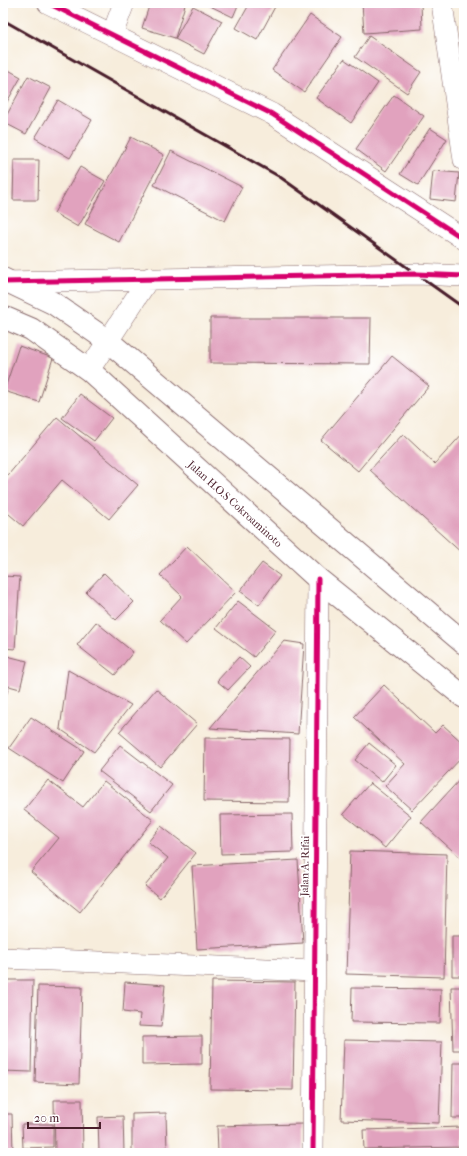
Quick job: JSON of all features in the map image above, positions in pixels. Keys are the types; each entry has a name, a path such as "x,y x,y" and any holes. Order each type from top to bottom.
{"main road":[{"path":"4,280 53,303 108,340 464,643"},
{"name":"Jalan H.O.S Cokroaminoto","path":"3,317 31,329 89,370 318,579 464,697"}],"street":[{"path":"48,3 272,114 464,239"},
{"path":"112,35 124,3"},
{"path":"442,3 464,160"},
{"path":"4,280 417,274 464,276"},
{"path":"89,370 149,278"},
{"name":"Jalan A. Rifai","path":"313,1153 318,579"},
{"path":"3,958 314,971"}],"building":[{"path":"150,3 179,3 185,5 175,38 142,28"},
{"path":"204,3 239,3 233,17"},
{"path":"250,3 277,3 257,40 236,28"},
{"path":"362,3 421,3 422,29 364,33"},
{"path":"193,6 222,21 204,54 175,39"},
{"path":"310,15 342,37 304,92 272,70"},
{"path":"369,36 421,72 407,93 355,57"},
{"path":"344,59 378,83 351,123 316,98"},
{"path":"3,67 21,77 3,109"},
{"path":"28,76 51,88 26,134 3,122"},
{"path":"394,95 424,116 386,171 356,149"},
{"path":"58,100 92,120 70,158 35,138"},
{"path":"430,128 447,139 418,185 400,174"},
{"path":"131,137 164,155 119,242 85,224"},
{"path":"171,151 242,187 225,221 154,185"},
{"path":"14,160 39,160 38,200 13,200"},
{"path":"80,167 105,181 78,227 54,213"},
{"path":"433,171 459,173 456,202 430,199"},
{"path":"210,318 371,318 370,364 210,363"},
{"path":"19,346 53,358 39,402 4,391"},
{"path":"392,356 429,386 358,471 321,440"},
{"path":"80,394 112,418 94,441 62,418"},
{"path":"57,417 138,485 109,519 62,480 23,526 3,509 3,481"},
{"path":"464,432 464,555 370,470 403,434 435,464"},
{"path":"187,546 236,592 186,644 160,620 182,596 160,575"},
{"path":"262,563 280,576 259,605 240,591"},
{"path":"104,573 134,602 116,620 86,592"},
{"path":"3,576 20,577 15,649 3,648"},
{"path":"238,601 276,630 254,657 216,628"},
{"path":"96,622 133,652 115,675 77,645"},
{"path":"284,641 304,644 298,734 210,728"},
{"path":"3,655 27,661 20,689 9,686 3,706"},
{"path":"239,657 250,667 228,690 217,681"},
{"path":"68,670 131,705 94,752 60,729"},
{"path":"384,685 435,733 443,725 464,744 464,755 412,810 385,786 405,764 354,717"},
{"path":"156,689 197,724 160,767 119,732"},
{"path":"31,717 84,751 63,783 9,748"},
{"path":"205,738 290,739 289,802 204,801"},
{"path":"369,743 396,765 382,782 355,760"},
{"path":"120,745 172,785 151,811 99,771"},
{"path":"462,777 464,779 464,861 421,822"},
{"path":"48,780 83,807 104,781 153,820 80,912 31,872 59,838 24,810"},
{"path":"370,783 411,816 385,848 343,814"},
{"path":"292,814 293,852 221,854 220,815"},
{"path":"161,826 196,853 160,898 145,886 168,858 148,842"},
{"path":"350,851 447,854 444,977 346,974"},
{"path":"298,860 303,943 197,949 192,866"},
{"path":"452,936 464,936 464,976 452,976"},
{"path":"3,980 33,980 31,1072 3,1071"},
{"path":"212,981 295,982 293,1090 210,1089"},
{"path":"125,982 165,985 161,1027 139,1026 140,1014 123,1012"},
{"path":"38,986 82,987 79,1084 35,1082"},
{"path":"451,987 464,987 464,1050 453,1050"},
{"path":"352,988 441,989 440,1023 351,1022"},
{"path":"202,1036 202,1064 142,1065 142,1037"},
{"path":"344,1040 442,1042 439,1123 341,1120"},
{"path":"453,1063 464,1063 464,1118 452,1118"},
{"path":"54,1100 82,1100 83,1151 55,1152"},
{"path":"166,1113 167,1152 132,1153 132,1114"},
{"path":"3,1114 12,1114 13,1153 3,1153"},
{"path":"123,1116 124,1153 99,1153 98,1117"},
{"path":"22,1124 53,1124 53,1147 23,1148"},
{"path":"303,1124 303,1153 218,1153 217,1126"},
{"path":"462,1127 462,1147 364,1149 363,1130"}],"railway":[{"path":"3,20 280,177 464,308"}],"cycle path":[{"path":"48,3 272,114 464,239"},
{"path":"3,282 417,274 464,276"},
{"path":"313,1153 318,579"}]}
